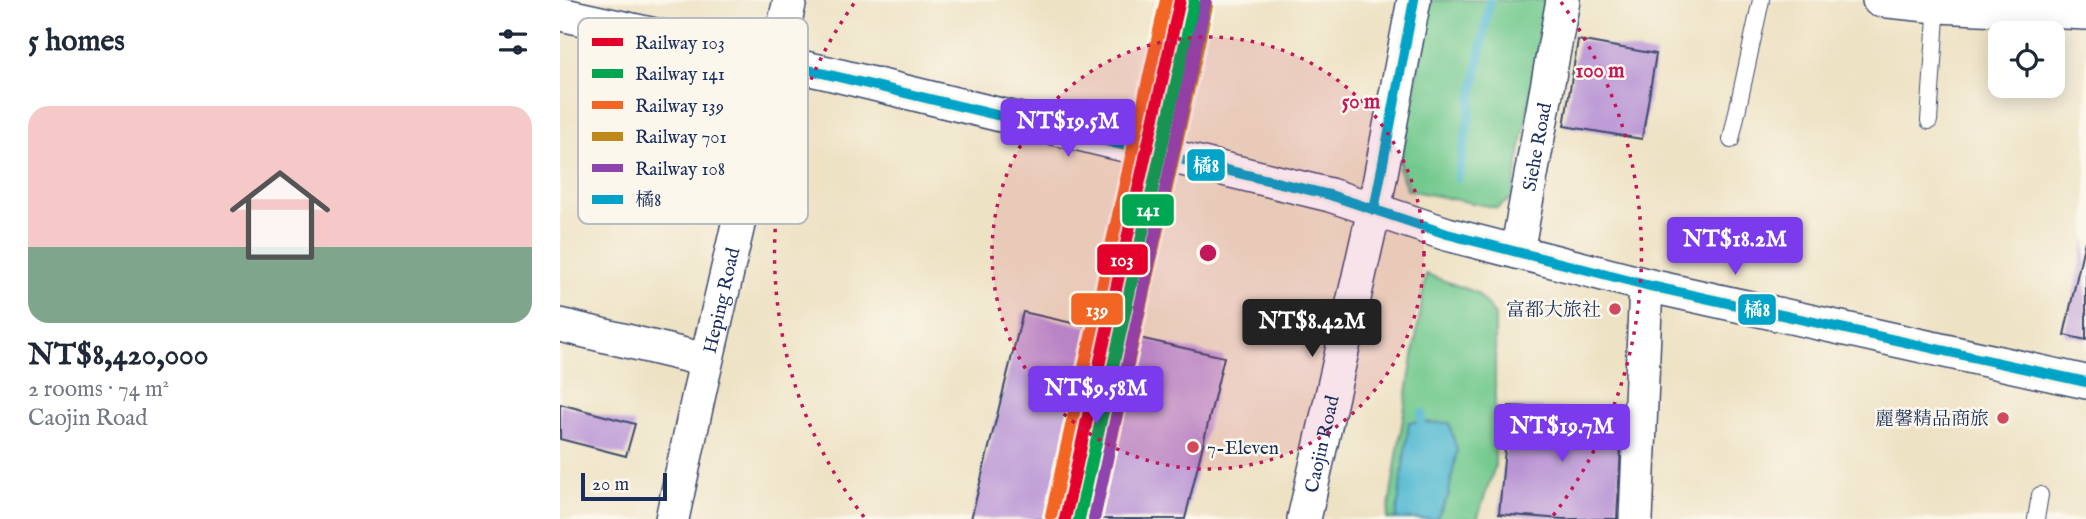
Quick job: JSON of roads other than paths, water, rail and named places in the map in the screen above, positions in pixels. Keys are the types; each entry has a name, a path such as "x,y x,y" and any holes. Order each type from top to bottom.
{"street":[{"name":"Heping Road","path":"786,18 790,0"},
{"name":"Caojin Road","path":"1304,519 1374,210 1414,0"},
{"name":"Siehe Road","path":"1517,252 1563,0"},
{"path":"1879,0 2077,8"},
{"path":"560,14 578,18"},
{"path":"808,70 1330,195 1447,234 1646,285 2086,382"},
{"name":"Heping Road","path":"672,519 738,224"},
{"path":"1636,519 1646,285"},
{"path":"560,325 706,360"}],"lane":[{"path":"1731,140 1761,0"},
{"path":"1929,121 1937,3"},
{"path":"2036,519 2040,495"}],"water":[{"path":"1409,422 1449,423 1457,450 1448,497 1436,519 1396,519"}],"waterway":[{"path":"1458,178 1490,0"},
{"path":"1420,432 1422,413"}],"rail line":[{"name":"139","path":"1051,516 1166,0"},
{"name":"103","path":"1065,519 1180,0"},
{"name":"108","path":"1094,519 1206,0"},
{"name":"141","path":"1079,519 1194,3"},
{"name":"701","path":"1094,519 1207,6"}],"place":[{"name":"富都大旅社","path":"1615,309"},
{"name":"麗馨精品商旅","path":"2003,418"},
{"name":"7-Eleven","path":"1193,447"}]}
